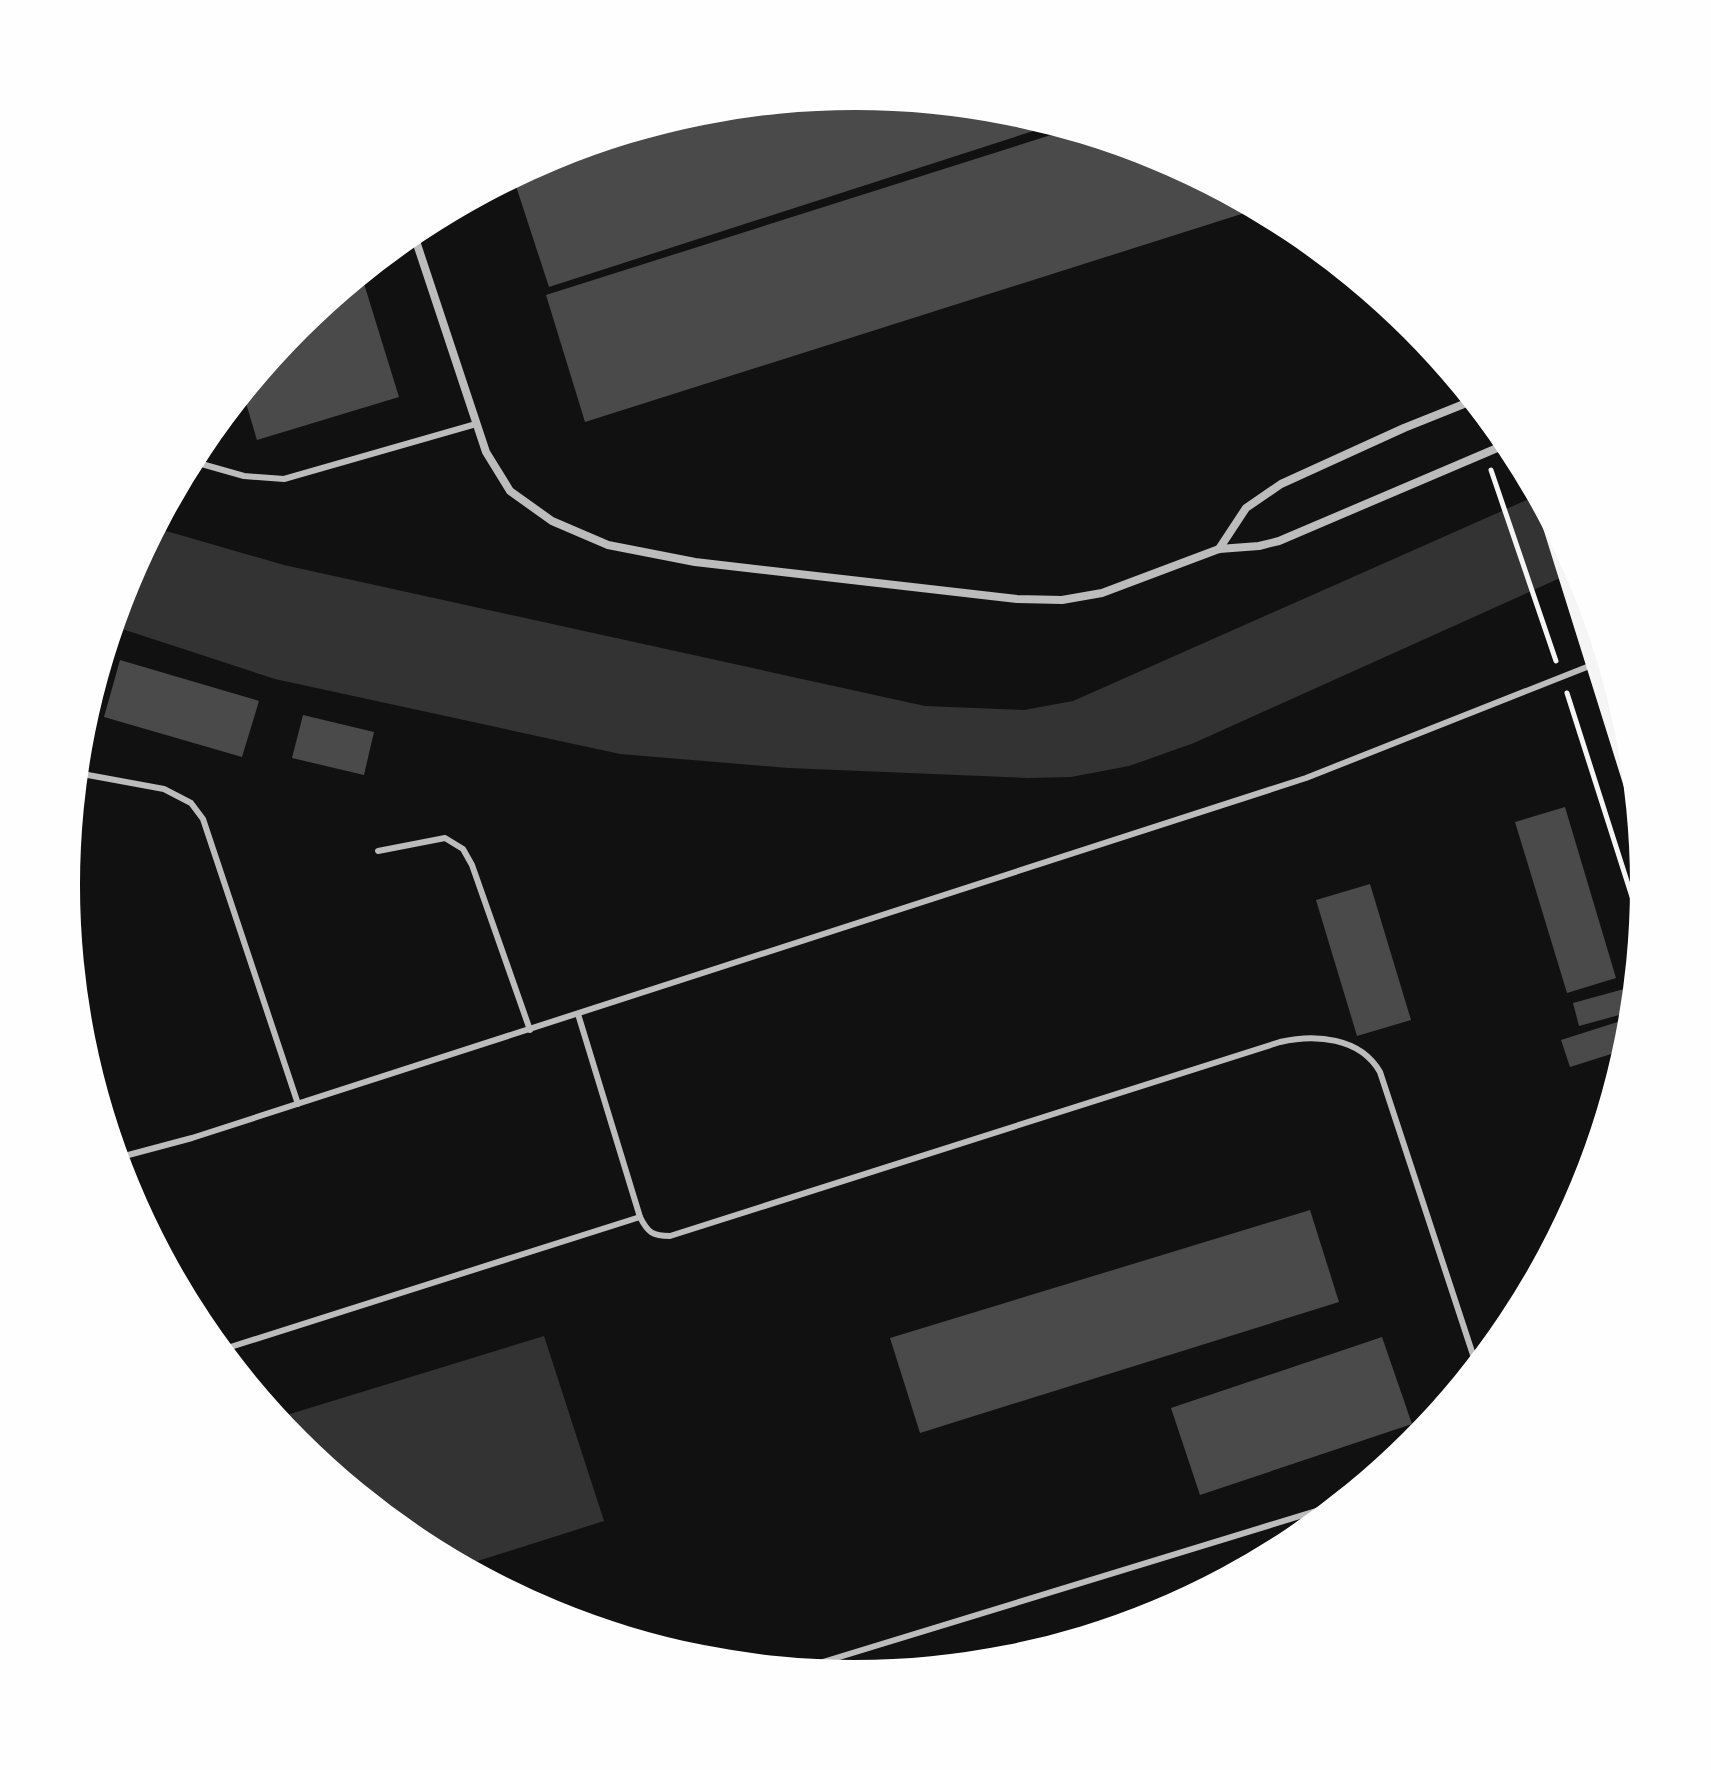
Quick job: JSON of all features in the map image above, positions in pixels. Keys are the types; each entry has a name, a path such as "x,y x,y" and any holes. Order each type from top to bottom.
{"main road":[{"path":"1571,587 1611,712"}],"street":[{"path":"417,245 486,452 510,491 552,521 608,545 695,562 1017,599 1062,600 1102,593 1219,549 1259,546 1302,533 1496,449"},
{"path":"1219,549 1246,508 1281,484 1464,404"}],"lane":[{"path":"204,465 244,476 284,479 476,424"},
{"path":"129,1155 192,1138 530,1030 1306,778 1596,663"},
{"path":"88,775 164,789 191,803 203,819 298,1104"},
{"path":"378,851 445,838 463,849 472,865 530,1030"},
{"path":"578,1014 640,1217 654,1236 670,1236 1280,1042 1322,1037 1354,1047 1372,1058 1380,1072 1473,1354"},
{"path":"232,1346 640,1217"},
{"path":"831,1660 1310,1513"}],"shaded area":[{"path":"1528,499 1566,575 1194,743 1129,766 1071,777 788,768 620,754 275,679 123,629 166,531 284,565 925,706 1024,710 1073,701"},
{"path":"544,1336 604,1521 476,1561 383,1500 344,1468 289,1414"}],"building":[{"path":"805,111 906,111 957,116 1034,131 549,287 516,188 606,151 704,124"},
{"path":"1051,135 1152,169 1244,213 585,422 546,295"},
{"path":"364,285 399,397 257,440 247,405 307,337"},
{"path":"120,660 259,701 242,757 104,717"},
{"path":"303,715 374,732 364,775 292,758"},
{"path":"1565,807 1616,978 1567,993 1515,822"},
{"path":"1370,884 1411,1020 1357,1036 1316,900"},
{"path":"1623,989 1619,1015 1579,1026 1573,1003"},
{"path":"1618,1022 1612,1054 1570,1067 1561,1040"},
{"path":"1310,1210 1339,1302 920,1433 890,1338"},
{"path":"1382,1337 1412,1424 1200,1495 1171,1408"}]}
